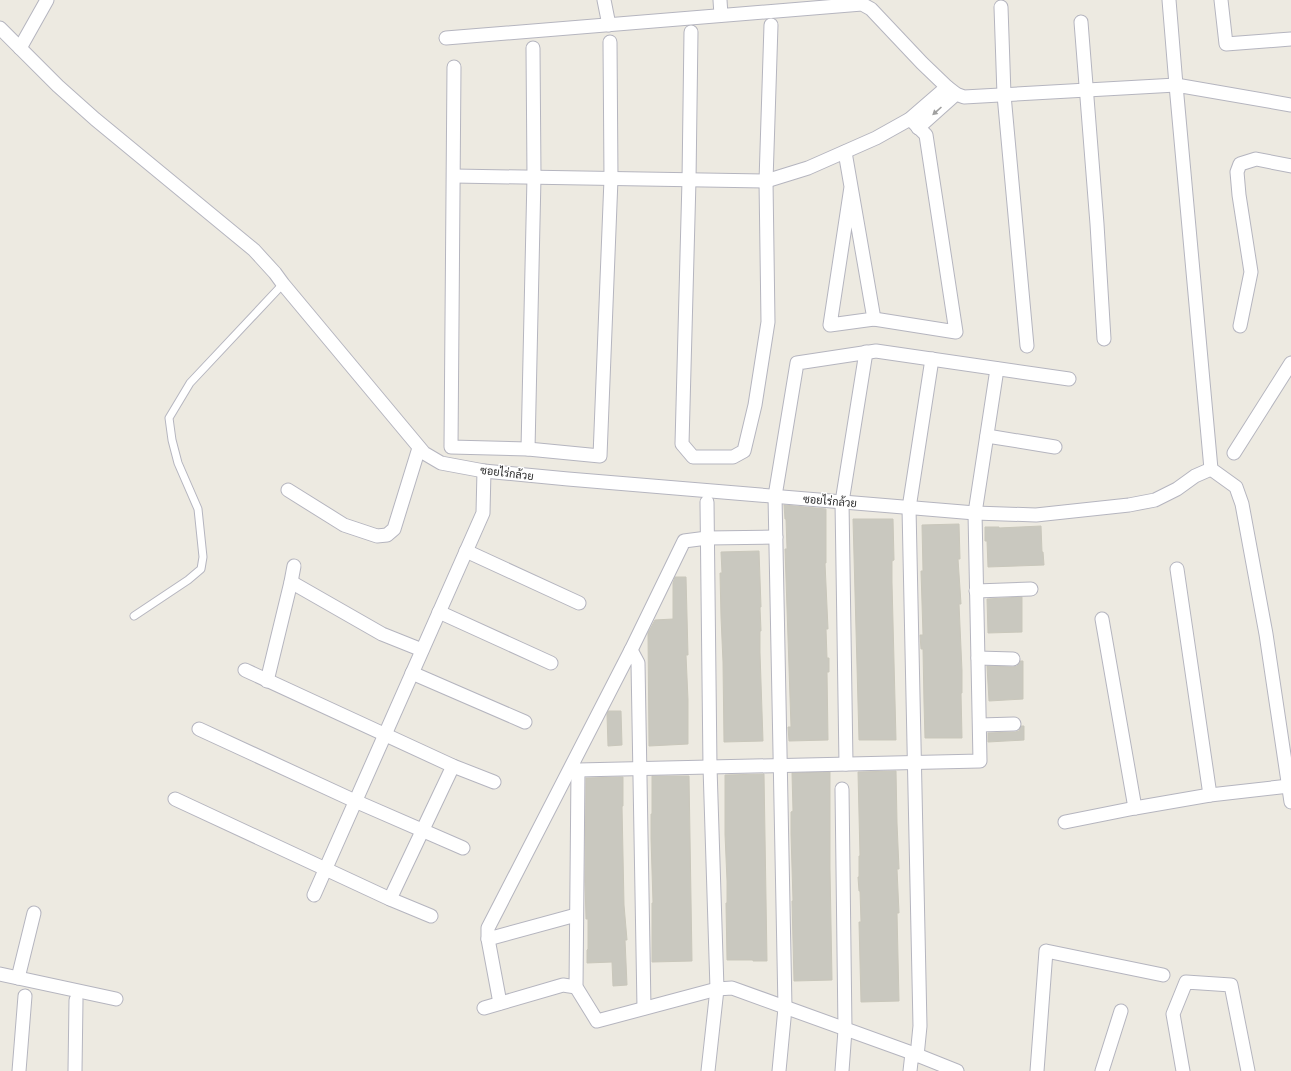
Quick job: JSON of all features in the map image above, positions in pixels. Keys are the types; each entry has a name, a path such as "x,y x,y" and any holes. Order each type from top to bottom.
{"street":[{"path":"20,48 47,0"},
{"path":"604,0 609,25"},
{"path":"720,0 721,15"},
{"path":"1169,0 1211,469 1236,487 1242,504 1266,634 1291,802"},
{"path":"1221,0 1226,44 1291,39"},
{"path":"446,38 862,2 871,8 922,63 951,90 964,97 1176,85 1291,105"},
{"path":"1001,7 1004,95 1027,346"},
{"path":"1081,22 1097,224 1104,339"},
{"path":"691,32 689,180 682,444 692,458 733,457 744,452 755,405 768,322 766,181 771,25"},
{"path":"0,28 58,86 95,119 254,250 275,273 419,448 394,529 387,535 377,536 344,525 288,490"},
{"path":"454,68 451,447 528,449 600,456 611,179 610,42"},
{"path":"528,449 534,178 533,48"},
{"path":"454,176 766,181 808,168 876,138 914,124 951,90"},
{"path":"851,187 830,325 874,319 956,332 926,135 914,124"},
{"path":"845,152 874,319"},
{"path":"1240,326 1251,272 1239,195 1237,172 1240,164 1256,159 1291,166"},
{"path":"779,1071 785,1008 775,496 797,363 876,351 1069,379"},
{"path":"846,764 842,502 866,352"},
{"path":"910,1071 920,1026 909,508 932,359"},
{"path":"1234,454 1291,363"},
{"path":"575,768 710,767 980,761 975,513 997,369"},
{"path":"987,436 1056,447"},
{"name":"ซอยไร่กล้วย","path":"419,448 424,453 441,463 484,470 576,480 909,508 975,513 1036,515 1129,505 1155,500 1177,489 1195,476 1211,469"},
{"path":"314,895 483,513 484,470"},
{"path":"707,502 710,767 717,989 708,1071"},
{"path":"500,1004 488,939 488,928 575,768 684,541 707,538 776,537"},
{"path":"466,551 579,603"},
{"path":"268,681 294,566"},
{"path":"1178,568 1210,795"},
{"path":"291,582 382,634 422,650"},
{"path":"976,591 1032,589"},
{"path":"439,612 551,662"},
{"path":"1102,619 1135,808"},
{"path":"631,650 638,663 644,1008"},
{"path":"978,658 1013,659"},
{"path":"245,670 453,766 494,782"},
{"path":"412,673 525,722"},
{"path":"980,725 1014,724"},
{"path":"199,730 355,802 463,848"},
{"path":"390,899 453,766"},
{"path":"575,768 576,987 597,1021 717,989 732,988 957,1071"},
{"path":"1065,822 1210,795 1289,786"},
{"path":"842,789 845,1030 842,1071"},
{"path":"175,799 390,899 431,916"},
{"path":"18,978 34,913"},
{"path":"488,939 576,915"},
{"path":"1037,1071 1046,951 1163,975"},
{"path":"0,974 116,999"},
{"path":"1183,1071 1173,1014 1186,982 1231,984 1248,1071"},
{"path":"484,1008 563,985 576,987"},
{"path":"19,1071 25,996"},
{"path":"74,1071 76,1000"},
{"path":"1102,1071 1121,1011"}],"lane":[{"path":"134,616 188,580 201,569 203,557 198,509 178,463 172,440 169,418 190,383 283,284"}],"building":[{"path":"784,505 826,509 825,563 828,629 826,629 827,658 829,658 829,672 827,672 828,740 789,741 788,727 791,727 785,549 787,549"},
{"path":"853,519 893,519 894,560 892,561 892,583 896,740 859,740"},
{"path":"959,524 960,559 958,559 961,604 959,604 962,671 962,738 925,738 923,649 921,649 920,635 923,635 921,571 923,571 922,525"},
{"path":"1041,526 1044,565 988,567 985,527 999,528"},
{"path":"759,551 763,741 724,742 720,573 722,573 721,552"},
{"path":"675,577 686,577 688,744 649,746 648,633 655,620 673,619 673,583"},
{"path":"1022,597 1022,632 988,633 987,599"},
{"path":"1020,661 1023,661 1023,699 989,701 987,666 1013,667 1017,666"},
{"path":"608,711 621,711 622,745 608,746"},
{"path":"1021,726 1024,726 1024,740 988,742 988,733 1015,732 1019,731"},
{"path":"896,771 899,869 897,869 899,913 897,913 899,1001 861,1002 859,922 861,922 858,877 860,856 858,772"},
{"path":"830,772 832,980 794,981 791,834 791,812 793,811 792,773"},
{"path":"764,774 767,961 727,960 725,775"},
{"path":"652,776 689,776 692,961 652,962"},
{"path":"623,777 622,806 624,905 627,940 625,940 627,985 613,986 612,962 587,963 588,919 586,919 585,882 586,778"}]}
